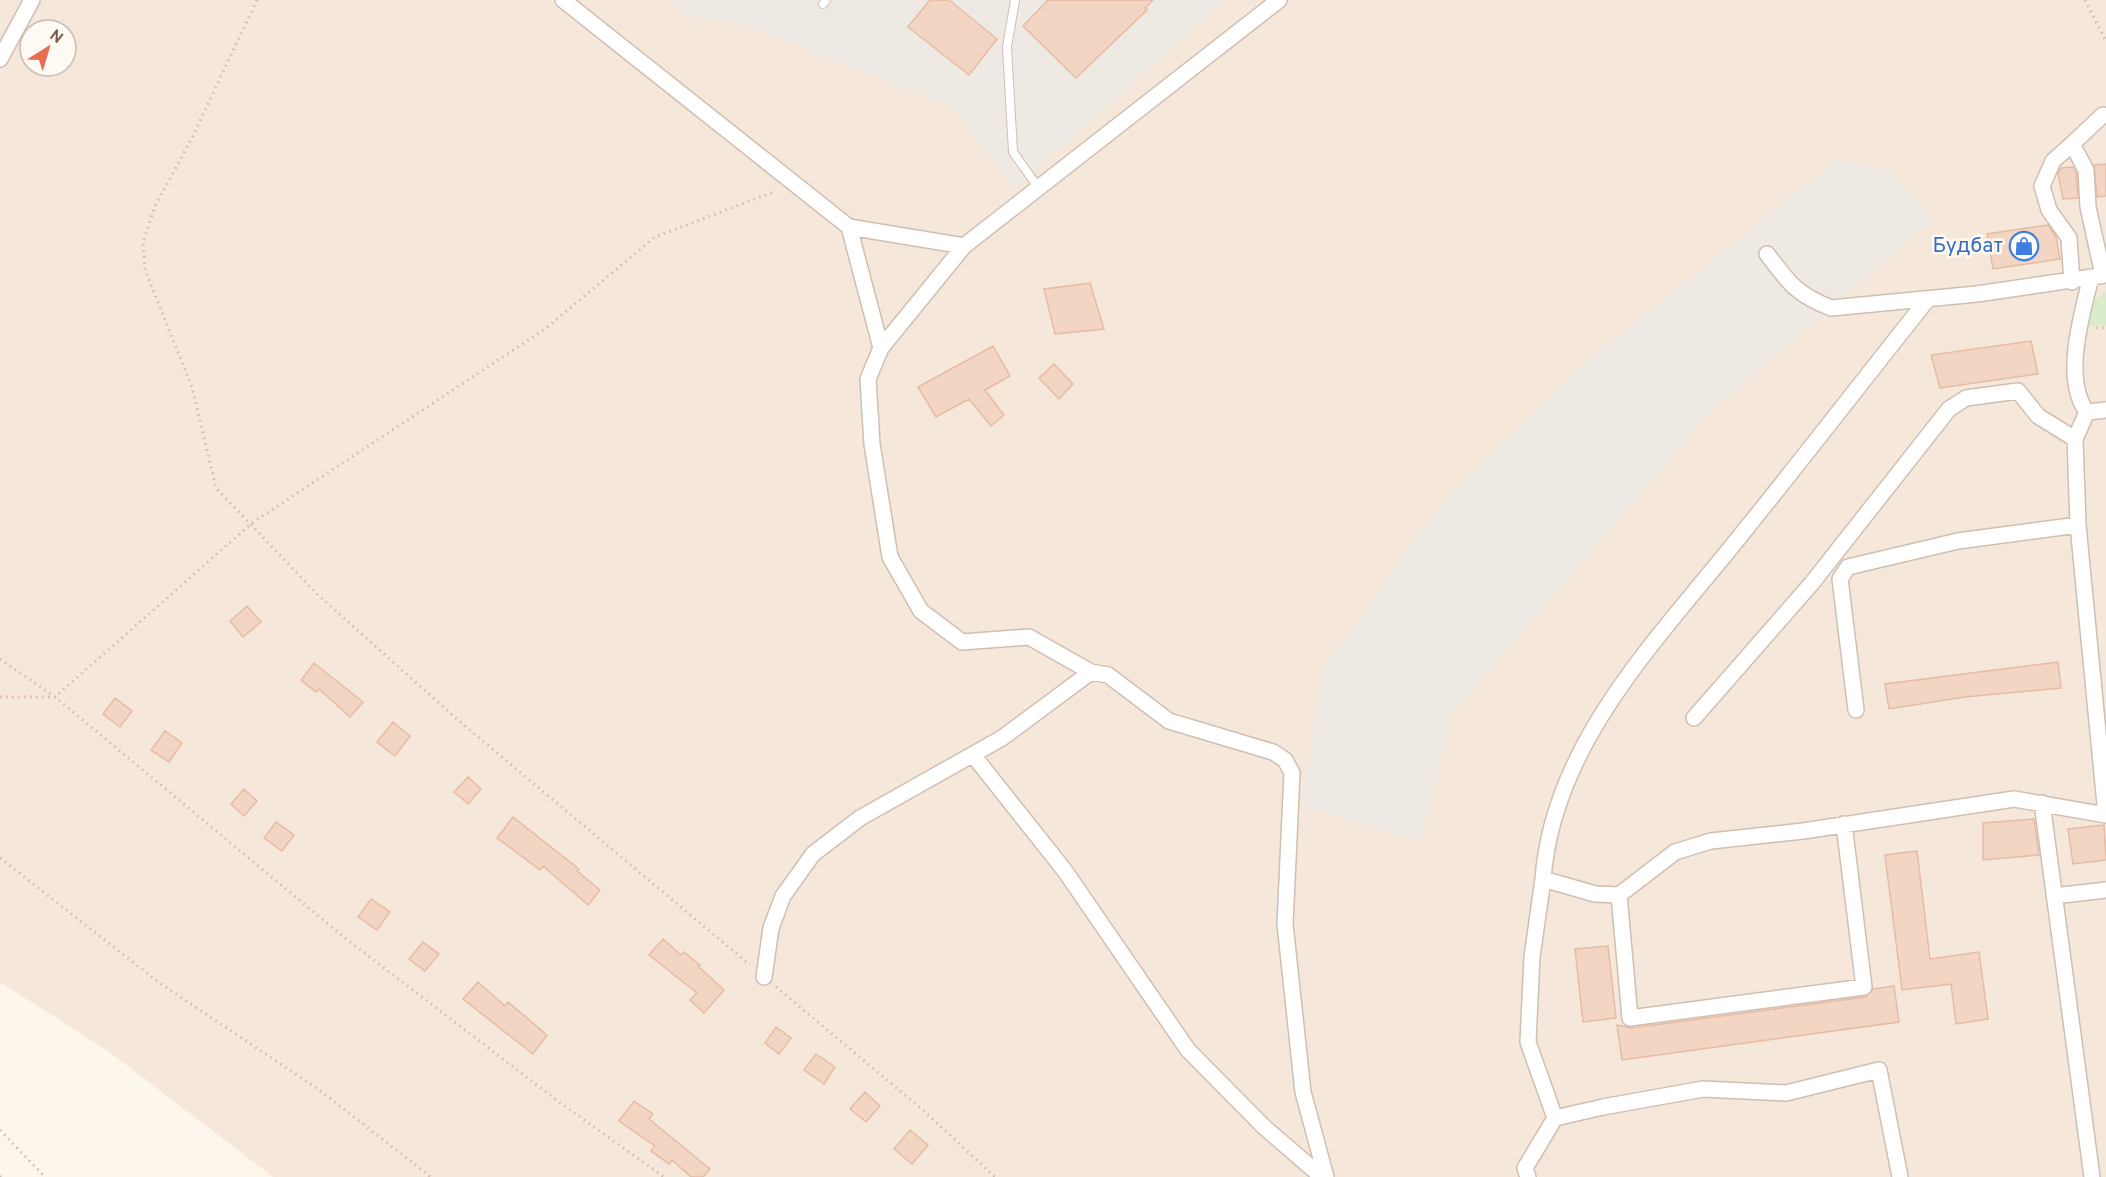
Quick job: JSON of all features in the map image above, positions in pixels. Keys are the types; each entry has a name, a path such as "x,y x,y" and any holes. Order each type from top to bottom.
{"street":[{"path":"0,59 32,0"},
{"path":"563,0 581,6 849,226 964,246"},
{"path":"1279,0 964,246 881,348 868,379 872,444 890,557 921,611 962,642 1029,637 1091,672 1108,675 1168,721 1273,752 1285,760 1292,773 1286,924 1303,1092 1324,1177"},
{"path":"2072,282 2068,238 2049,210 2042,186 2053,161 2103,115"},
{"path":"2072,144 2086,170 2088,207 2100,276 2076,350 2076,390 2087,412"},
{"path":"849,226 881,348"},
{"path":"1767,254 1793,288 1809,299 1831,308 1927,300 2072,282 2100,276"},
{"path":"1555,1118 1528,1042 1532,957 1545,851 1566,784 1600,716 1664,631 1927,300"},
{"path":"1694,717 1812,583 1949,410 1966,398 2018,391 2038,416 2075,439"},
{"path":"2087,412 2106,410"},
{"path":"1543,879 1595,894 1619,895 1675,852 1711,842 1844,825 2014,799 2106,815 2078,525 2075,439 2087,412"},
{"path":"1856,710 1840,579 1848,567 1958,541 2078,525"},
{"path":"764,977 771,928 783,896 813,854 860,818 1002,738 1091,672"},
{"path":"973,755 1065,871 1188,1050 1263,1126 1324,1177"},
{"path":"2042,803 2092,1177"},
{"path":"1619,895 1630,1018 1864,987 1844,825"},
{"path":"2054,896 2106,890"},
{"path":"1528,1177 1525,1168 1555,1118 1703,1089 1786,1094 1879,1070 1900,1177"}],"lane":[{"path":"1015,0 1007,47 1013,152 1038,187"}],"path":[{"path":"257,0 192,138 155,206 143,242 146,270 192,387 216,488 318,594 459,721 922,1110 995,1177"},
{"path":"2085,0 2106,41"},
{"path":"0,698 55,697 252,523 545,329 655,237 795,184"},
{"path":"0,659 55,697 345,938 559,1102 664,1177"},
{"path":"0,858 161,984 318,1089 431,1177"},
{"path":"0,1130 45,1177"}],"shaded area":[{"path":"0,0 2106,0 2106,1177 273,1177 108,1051 0,982"},
{"path":"665,0 1226,0 1015,188 952,107 743,24 687,16"},
{"path":"1836,160 1890,171 1934,219 1710,412 1451,715 1421,842 1301,805 1323,669 1441,503 1570,375"}],"green space":[{"path":"2106,292 2106,325 2086,327 2094,300"}],"building":[{"path":"930,0 949,0 997,39 969,75 908,27"},
{"path":"1048,0 1153,0 1145,8 1147,10 1076,78 1023,26"},
{"path":"2106,164 2106,196 2097,197 2094,165"},
{"path":"2073,167 2076,173 2078,198 2063,199 2058,173 2061,168"},
{"name":"Будбат","path":"2048,225 2056,237 2060,259 1993,269 1987,234"},
{"path":"1090,283 1104,329 1055,334 1044,289"},
{"path":"2031,341 2038,374 1940,388 1931,355"},
{"path":"993,346 1010,376 985,390 1004,415 991,426 969,399 936,417 918,387"},
{"path":"1054,364 1073,384 1059,399 1039,378"},
{"path":"247,606 261,622 243,637 230,621"},
{"path":"2058,662 2061,688 1965,697 1889,709 1885,684"},
{"path":"314,663 363,702 350,717 319,689 316,692 301,680"},
{"path":"115,698 132,711 120,727 103,714"},
{"path":"393,722 410,736 395,756 377,742"},
{"path":"165,731 182,743 169,762 151,750"},
{"path":"468,777 481,789 468,804 454,792"},
{"path":"244,789 257,801 244,816 231,804"},
{"path":"513,817 579,869 577,871 600,890 588,905 543,866 540,870 497,838"},
{"path":"2034,819 2039,855 1983,860 1983,823"},
{"path":"276,822 294,835 282,851 264,838"},
{"path":"2104,825 2106,860 2073,864 2068,829"},
{"path":"1917,851 1930,959 1979,952 1988,1019 1956,1024 1951,984 1902,990 1885,855"},
{"path":"371,899 390,912 377,930 358,917"},
{"path":"663,939 681,955 684,952 700,965 698,966 724,990 704,1013 690,1000 697,993 649,955"},
{"path":"423,942 439,954 425,971 409,959"},
{"path":"1608,946 1616,1018 1583,1022 1575,949"},
{"path":"478,982 505,1006 508,1002 547,1035 533,1054 463,999"},
{"path":"1894,986 1899,1022 1622,1060 1617,1025 1631,1028 1865,997 1873,989"},
{"path":"776,1027 791,1038 779,1054 765,1043"},
{"path":"816,1054 835,1067 824,1084 804,1070"},
{"path":"865,1092 880,1106 866,1122 850,1109"},
{"path":"634,1101 653,1114 649,1119 710,1169 703,1177 691,1177 672,1160 669,1164 651,1151 655,1146 619,1121"},
{"path":"910,1130 928,1145 912,1164 894,1149"}],"place":[{"name":"Будбат","path":"2024,246"}]}
